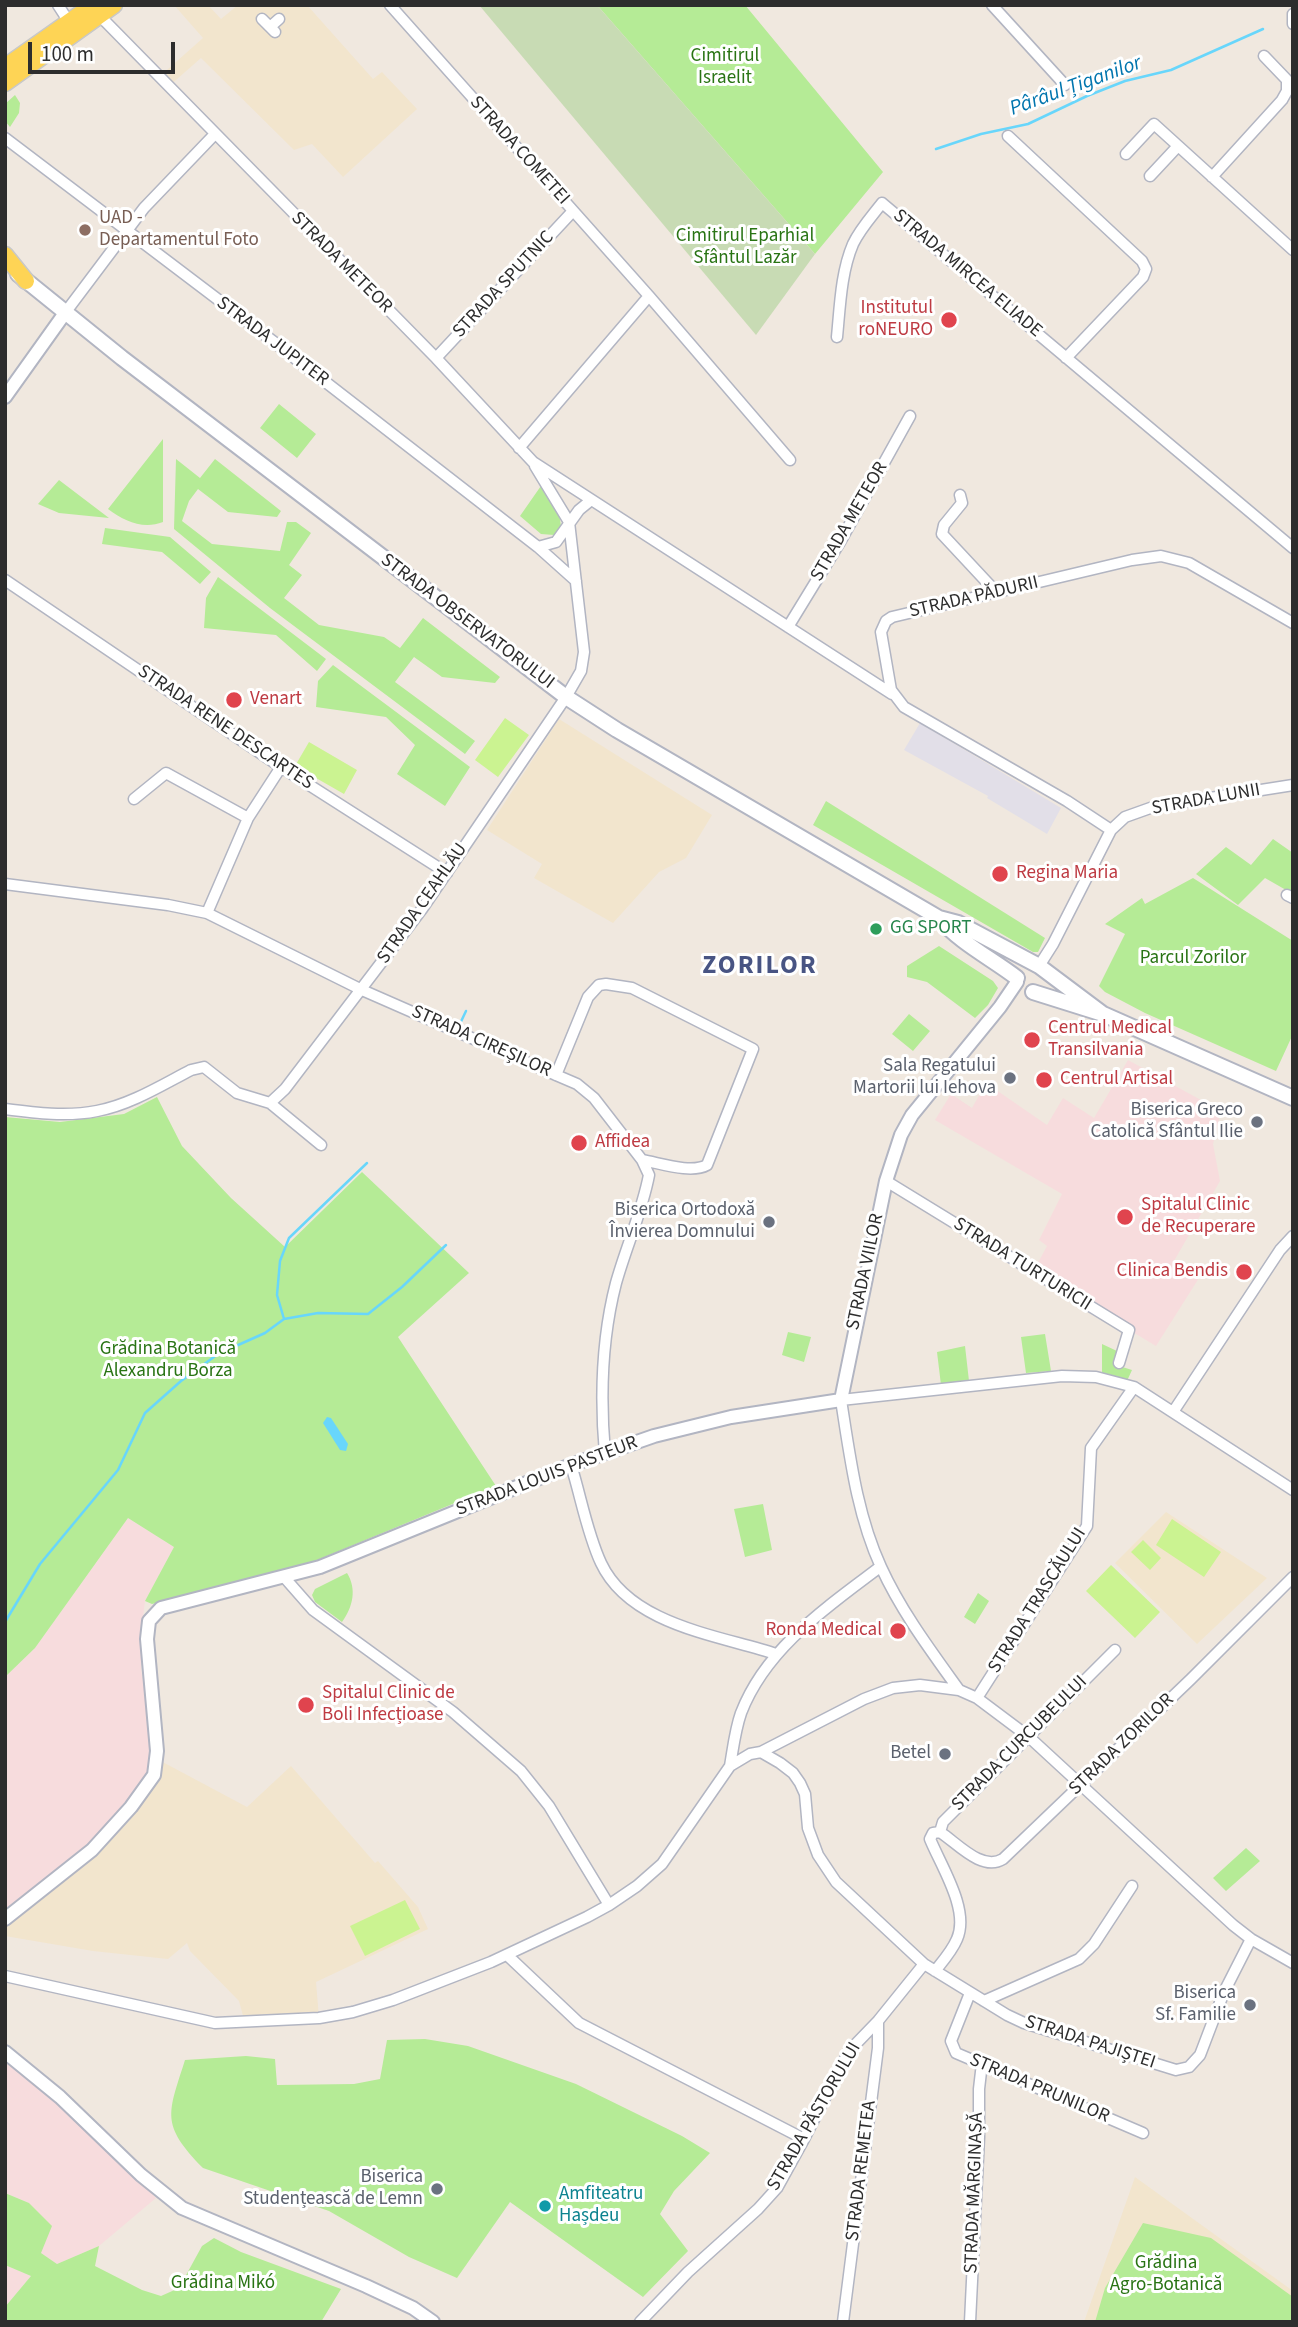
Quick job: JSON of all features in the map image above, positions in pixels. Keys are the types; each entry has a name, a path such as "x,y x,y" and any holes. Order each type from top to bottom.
{"main road":[{"path":"5,67 69,22 114,5"},
{"path":"5,83 96,10"},
{"path":"5,88 26,67"},
{"path":"5,255 26,281"},
{"name":"STRADA OBSERVATORULUI","path":"5,262 65,313 566,697 617,730 939,918 958,923 1039,967 1103,1014"},
{"name":"STRADA OBSERVATORULUI","path":"5,270 26,281"},
{"name":"STRADA OBSERVATORULUI","path":"939,918 951,932 1020,983 1103,1014 1293,1098"},
{"path":"1022,967 1039,967 1045,977 1044,986 1020,983 1022,967"}],"street":[{"path":"58,5 69,22"},
{"name":"STRADA COMETEI","path":"390,5 649,296 790,460"},
{"path":"992,5 1065,85"},
{"name":"STRADA METEOR","path":"96,10 214,135 436,358 533,463 892,694"},
{"path":"1293,14 1293,24"},
{"path":"262,19 273,30 279,19"},
{"path":"1212,177 1282,100 1287,91 1287,80 1264,56"},
{"path":"1126,154 1154,124 1293,250"},
{"path":"5,397 127,231 165,184 214,135"},
{"path":"1008,136 1142,261 1146,269 1143,277 1066,358"},
{"name":"STRADA JUPITER","path":"5,138 284,349 538,547 576,581"},
{"path":"1150,177 1178,146"},
{"name":"STRADA MIRCEA ELIADE","path":"836,337 840,298 849,255 858,235 882,203 1293,548"},
{"name":"STRADA SPUTNIC","path":"436,358 573,211"},
{"path":"519,448 649,296"},
{"name":"STRADA METEOR","path":"788,627 840,542 910,416"},
{"path":"533,463 569,522 584,660 578,678 566,697"},
{"path":"960,495 962,503 944,525 943,534 998,593"},
{"path":"538,547 556,542 569,522 590,501"},
{"name":"STRADA PĂDURII","path":"892,694 881,632 886,621 892,617 1132,560 1161,556 1189,563 1293,623"},
{"name":"STRADA RENE DESCARTES","path":"5,580 281,767 447,873"},
{"path":"892,694 904,707 1067,801 1111,830 1039,967"},
{"name":"STRADA CEAHLĂU","path":"270,1103 285,1089 362,990 447,873 566,697"},
{"path":"207,913 248,818 281,767"},
{"path":"134,799 166,773 248,818"},
{"name":"STRADA LUNII","path":"1111,830 1125,817 1153,807 1293,785"},
{"name":"STRADA CIREȘILOR","path":"5,884 168,905 207,913 362,990 577,1084 594,1098 642,1160"},
{"name":"STRADA VIILOR","path":"959,1690 908,1615 880,1567 857,1500 841,1400 886,1181 901,1135 912,1115 1020,983"},
{"name":"STRADA VIILOR","path":"1000,1007 1018,995 1020,983"},
{"path":"556,1075 588,997 599,985 606,984 632,988 753,1049 707,1165 702,1168 689,1168 642,1160"},
{"path":"5,1109 57,1114 99,1111 130,1100 198,1067 209,1069 237,1093 270,1103 321,1145"},
{"path":"605,1454 602,1401 607,1335 616,1284 649,1175 642,1160"},
{"name":"STRADA TURTURICII","path":"886,1181 1129,1330 1119,1363"},
{"path":"1173,1412 1252,1291 1293,1236"},
{"name":"STRADA LOUIS PASTEUR","path":"5,1919 92,1850 131,1807 154,1775 157,1751 147,1639 152,1616 167,1605 284,1577 340,1560 571,1465 654,1436 731,1417 841,1400 1062,1376 1096,1377 1134,1388 1293,1490"},
{"name":"STRADA TRASCĂULUI","path":"977,1698 1087,1526 1091,1448 1134,1388"},
{"path":"571,1465 596,1552 607,1574 621,1591 640,1606 677,1625 776,1654"},
{"path":"5,1976 215,2023 303,2020 353,2012 393,2000 507,1955 609,1905 637,1886 662,1864 730,1766 741,1715 750,1693 776,1654 825,1609 880,1567"},
{"path":"284,1577 313,1610 453,1712 521,1771 549,1806 609,1905"},
{"name":"STRADA ZORILOR","path":"940,1832 980,1860 995,1863 1003,1859 1293,1577"},
{"name":"STRADA CURCUBEULUI","path":"935,1971 958,1938 961,1915 930,1839 933,1833 940,1832 943,1822 1115,1650"},
{"path":"730,1766 864,1699 893,1688 920,1685 959,1690 977,1698 1029,1737 1251,1939 1293,1963"},
{"name":"STRADA PAJIȘTEI","path":"761,1752 786,1768 800,1783 805,1794 808,1828 818,1855 836,1882 924,1964 1007,2015 1039,2029 1176,2070 1182,2069 1195,2062 1200,2055 1224,1992 1251,1939"},
{"path":"984,2001 1079,1959 1094,1944 1132,1886"},
{"path":"507,1955 579,2023 804,2139"},
{"name":"STRADA PĂSTORULUI","path":"640,2322 688,2272 769,2197 804,2139 849,2051 878,2021 924,1964"},
{"name":"STRADA PRUNILOR","path":"970,1993 953,2035 952,2045 956,2053 1143,2133"},
{"name":"STRADA REMETEA","path":"843,2322 878,2048 878,2021"},
{"path":"5,2052 60,2097 141,2175 182,2208 366,2286 412,2308 433,2322"},
{"name":"STRADA MĂRGINAȘĂ","path":"970,2322 982,2063"}],"shaded area":[{"path":"174,5 208,5 221,19 238,5 307,5 373,79 382,72 417,109 343,177 312,144 294,150 201,58 168,87 159,77 203,38"},
{"path":"559,719 712,815 686,858 659,872 613,923 534,878 542,864 487,830"},
{"path":"920,723 1061,808 1047,834 987,798 988,796 904,750"},
{"name":"Spitalul Clinic de Recuperare","path":"1128,1060 1221,1111 1213,1144 1220,1181 1174,1261 1199,1278 1156,1346 1033,1272 1047,1246 1039,1240 1062,1194 935,1120 951,1094 972,1108 986,1083 1047,1125 1063,1098 1094,1118"},
{"path":"1166,1512 1267,1578 1197,1644 1115,1563"},
{"path":"128,1518 174,1547 145,1601 142,1625 141,1669 152,1764 148,1777 137,1793 78,1858 5,1915 5,1677 35,1648"},
{"path":"157,1759 247,1807 291,1766 375,1863 378,1861 418,1907 428,1929 316,1982 319,2018 245,2023 239,2001 190,1951 187,1943 168,1959 93,1951 5,1936 5,1919"},
{"path":"5,2056 108,2146 156,2198 99,2246 57,2264 41,2253 29,2203 5,2193"},
{"name":"Grădina Agro-Botanică","path":"1135,2177 1293,2291 1293,2322 1084,2322"},
{"path":"5,2265 31,2276 5,2307"}],"green space":[{"name":"Cimitirul Eparhial Sfântul Lazăr","path":"479,5 597,5 815,254 756,335"},
{"name":"Cimitirul Israelit","path":"597,5 745,5 883,172 815,254"},
{"path":"15,95 20,103 19,113 10,127 5,121 5,104"},
{"path":"279,404 316,434 297,458 260,428"},
{"path":"163,439 163,522 141,525 108,509"},
{"path":"176,459 200,478 215,459 281,511 277,517 228,512 198,489 189,501 182,521 212,544 280,551 287,522 296,522 311,533 289,565 302,575 284,598 319,625 384,637 400,648 423,618 500,677 495,683 442,677 414,657 395,682 475,741 465,754 270,608 174,529"},
{"path":"59,480 109,518 59,513 38,504"},
{"path":"543,483 559,513 561,526 554,535 541,534 520,516"},
{"path":"105,528 170,537 211,572 200,584 162,552 102,544"},
{"path":"218,577 326,659 317,671 276,635 204,628 206,598"},
{"path":"333,665 470,767 445,806 397,774 415,745 386,717 316,707 318,681"},
{"path":"505,718 529,735 498,777 475,760"},
{"path":"309,742 357,770 344,794 295,766"},
{"path":"826,801 1045,938 1038,952 1033,952 813,825"},
{"path":"1273,839 1293,853 1293,894 1265,878 1238,905 1196,874 1226,847 1251,865"},
{"name":"Parcul Zorilor","path":"1193,878 1293,941 1293,1034 1276,1071 1145,1013 1105,992 1099,986 1125,934 1105,924 1142,898 1145,904"},
{"path":"939,946 993,981 998,988 988,1005 975,1018 927,982 907,977 907,966"},
{"path":"909,1014 930,1031 913,1051 892,1034"},
{"name":"Grădina Botanică Alexandru Borza","path":"157,1097 182,1146 231,1198 285,1247 362,1172 469,1273 398,1337 496,1486 310,1563 152,1604 145,1601 174,1547 128,1518 35,1648 5,1677 5,1117 60,1122 124,1114"},
{"path":"788,1332 811,1337 804,1362 782,1355"},
{"path":"1045,1334 1051,1371 1026,1373 1021,1337"},
{"path":"1102,1344 1117,1351 1116,1365 1132,1370 1127,1381 1102,1374"},
{"path":"965,1346 969,1381 941,1385 937,1352"},
{"path":"763,1504 772,1550 745,1557 734,1509"},
{"path":"1172,1519 1221,1552 1204,1577 1156,1545"},
{"path":"1143,1540 1161,1558 1150,1570 1131,1552"},
{"path":"1111,1565 1160,1612 1135,1638 1086,1591"},
{"path":"347,1573 353,1592 349,1610 342,1622 315,1602 312,1595 315,1589"},
{"path":"978,1593 989,1601 975,1624 964,1617"},
{"path":"1246,1848 1260,1861 1226,1891 1213,1878"},
{"path":"405,1900 420,1929 365,1956 350,1926"},
{"path":"425,2039 468,2046 576,2084 682,2136 710,2153 674,2191 660,2214 688,2251 643,2297 510,2202 457,2278 409,2257 329,2211 203,2168 189,2153 174,2129 172,2106 185,2060 246,2056 275,2059 277,2085 354,2084 380,2079 387,2040"},
{"name":"Grădina Mikó","path":"5,2193 29,2203 52,2226 41,2253 57,2264 99,2246 95,2266 142,2290 161,2296 179,2288 202,2246 214,2238 241,2252 341,2289 321,2322 5,2322 5,2307 31,2276 5,2265"},
{"name":"Grădina Agro-Botanică","path":"1143,2223 1211,2238 1293,2297 1293,2322 1095,2322 1105,2288"}],"water":[{"path":"327,1417 331,1418 348,1444 346,1451 340,1450 323,1423"}],"waterway":[{"name":"Pârâul Țiganilor","path":"936,149 981,134 1028,124 1087,96 1125,81 1171,70 1263,29"},
{"path":"457,1030 466,1011"},
{"path":"284,1319 277,1295 280,1261 289,1238 367,1163"},
{"name":"Pârâul Țiganilor","path":"5,1622 40,1564 118,1470 145,1413 181,1381 218,1354 265,1333 284,1319 318,1313 368,1314 402,1287 446,1245"}],"place":[{"name":"UAD - Departamentul Foto","path":"85,230"},
{"name":"Institutul roNEURO","path":"949,320"},
{"name":"Venart","path":"234,700"},
{"name":"Regina Maria","path":"1000,874"},
{"name":"GG SPORT","path":"876,929"},
{"name":"Centrul Medical Transilvania","path":"1032,1040"},
{"name":"Sala Regatului Martorii lui Iehova","path":"1010,1078"},
{"name":"Centrul Artisal","path":"1044,1080"},
{"name":"Biserica Greco Catolică Sfântul Ilie","path":"1257,1122"},
{"name":"Affidea","path":"579,1143"},
{"name":"Spitalul Clinic de Recuperare","path":"1125,1217"},
{"name":"Biserica Ortodoxă Învierea Domnului","path":"769,1222"},
{"name":"Clinica Bendis","path":"1244,1272"},
{"name":"Ronda Medical","path":"898,1631"},
{"name":"Spitalul Clinic de Boli Infecțioase","path":"306,1705"},
{"name":"Betel","path":"945,1754"},
{"name":"Biserica Sf. Familie","path":"1250,2005"},
{"name":"Biserica Studențească de Lemn","path":"437,2189"},
{"name":"Amfiteatru Hașdeu","path":"545,2206"}],"district":[{"name":"ZORILOR","path":"760,967"}]}
